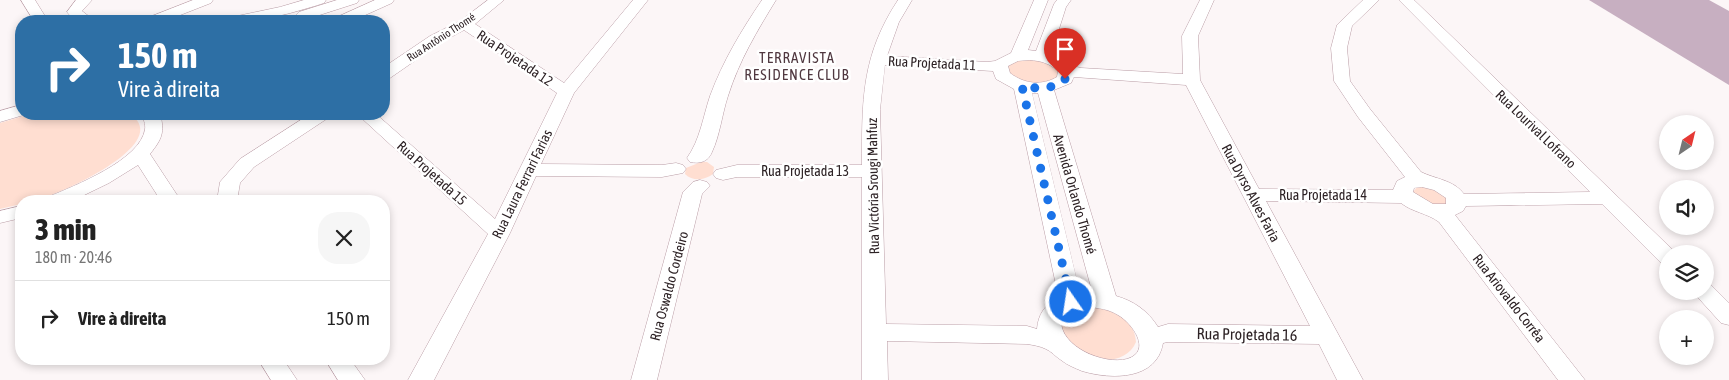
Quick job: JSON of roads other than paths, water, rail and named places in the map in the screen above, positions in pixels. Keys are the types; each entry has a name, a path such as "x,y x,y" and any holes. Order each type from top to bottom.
{"street":[{"path":"28,0 37,15"},
{"path":"167,15 206,0"},
{"path":"263,15 319,0"},
{"path":"302,15 353,0"},
{"path":"319,15 353,0"},
{"path":"353,15 387,0"},
{"name":"Rua Antônio Thomé","path":"390,70 436,39 465,24 497,0"},
{"name":"Rua Laura Ferrari Farias","path":"422,380 499,233 566,92 641,0"},
{"path":"702,156 719,96 743,40 769,0"},
{"name":"Rua Victória Srougi Mahfuz","path":"875,380 871,110 877,60 891,22 905,0"},
{"path":"1018,56 1041,0"},
{"path":"1042,56 1059,7 1064,0"},
{"name":"Rua Dyrso Alves Faria","path":"1207,0 1190,36 1192,80 1350,380"},
{"path":"1372,0 1345,25 1339,48 1342,80 1420,206 1607,198"},
{"name":"Rua Lourival Lofrano","path":"1406,0 1659,248"},
{"path":"79,15 74,12 81,3"},
{"name":"Rua Projetada 12","path":"465,24 566,92"},
{"path":"1071,72 1060,83 1044,88 1022,86 1006,79 996,67 1010,58 1018,56 1042,56 1057,62 1071,72 1192,80"},
{"name":"Rua Projetada 11","path":"877,60 996,67"},
{"name":"Avenida Orlando Thomé","path":"1022,86 1071,302"},
{"name":"Avenida Orlando Thomé","path":"1044,88 1106,301"},
{"path":"0,117 15,112"},
{"path":"69,195 96,184 140,153 154,134 154,120"},
{"path":"228,195 230,182 247,163 313,120"},
{"name":"Rua Projetada 15","path":"373,120 499,233"},
{"path":"140,153 167,195"},
{"path":"529,170 670,172 684,162 702,156 718,161 728,171 715,182 695,188 679,182 670,172"},
{"name":"Rua Projetada 13","path":"728,171 872,171"},
{"name":"Rua Projetada 14","path":"1252,195 1410,187"},
{"name":"Rua Oswaldo Cordeiro","path":"644,380 695,188"},
{"name":"Rua Ariovaldo Corrêa","path":"1452,205 1572,380"},
{"path":"0,217 15,213"},
{"path":"875,332 1042,335 1058,352 1084,374 1098,371 1130,375 1147,357 1155,332 1129,310 1106,301 1088,299 1071,302 1062,306 1054,313 1042,335"},
{"path":"1712,300 1729,317"},
{"name":"Rua Projetada 16","path":"1155,332 1326,335"},
{"path":"274,365 284,380"},
{"path":"341,365 352,380"}],"district":[{"name":"TERRAVISTA RESIDENCE CLUB","path":"797,66"}]}
